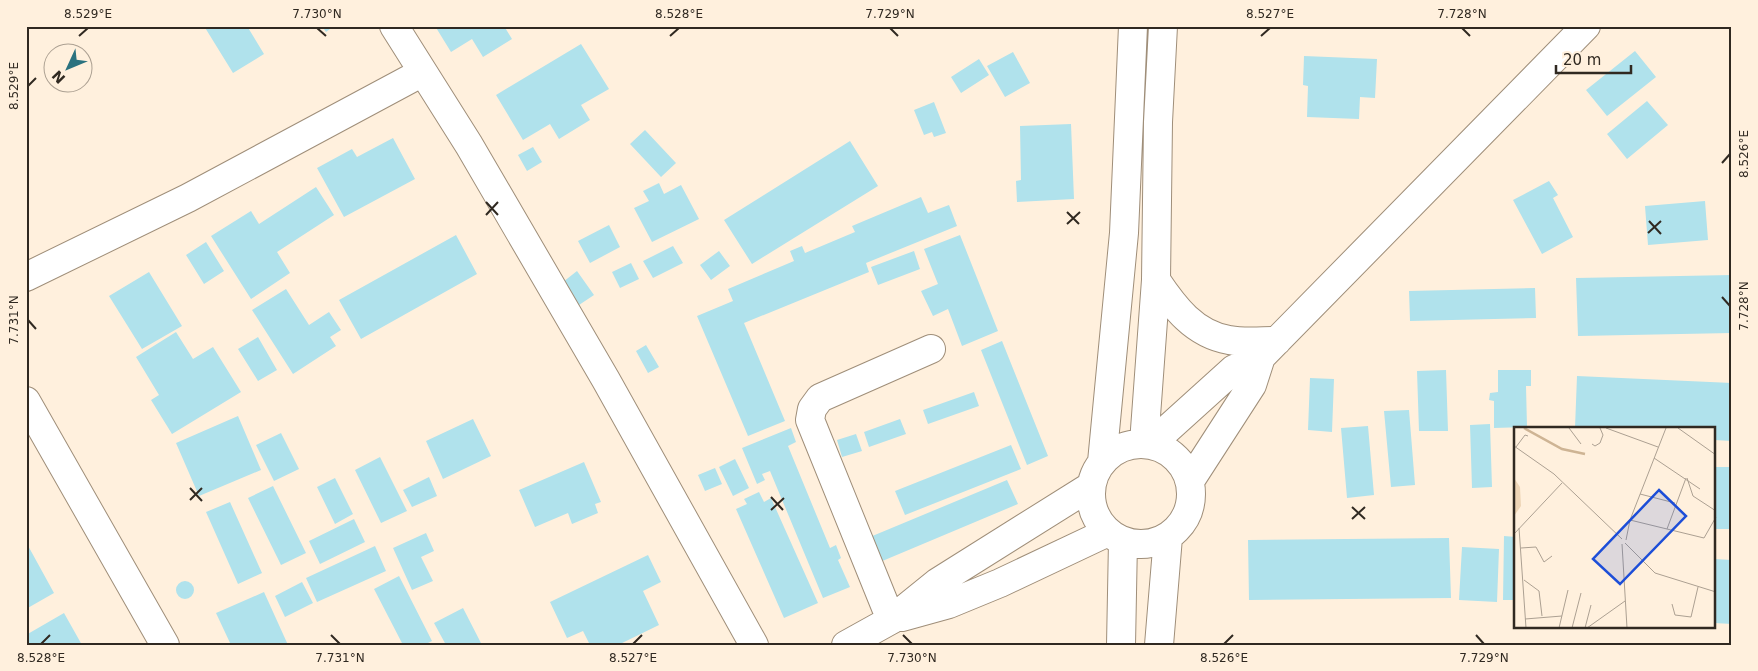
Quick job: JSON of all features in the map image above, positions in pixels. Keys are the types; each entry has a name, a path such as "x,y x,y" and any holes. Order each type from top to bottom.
{"street":[{"path":"394,26 469,145 606,380 754,645"},
{"path":"846,645 891,620 938,582 1096,474 1113,451 1128,445 1147,444 1165,449 1176,458 1184,468 1190,481 1191,497 1188,513 1180,526 1168,536 1157,542 1134,544 1115,536 1096,516 1092,506 1096,474 1124,233 1133,26"},
{"path":"1147,444 1156,280 1158,122 1163,26"},
{"path":"1147,444 1234,369 1269,349 1586,26"},
{"path":"26,277 188,198 423,72"},
{"path":"1156,280 1175,308 1194,325 1210,334 1269,349"},
{"path":"891,620 810,420 812,409 820,398 931,349"},
{"path":"1190,481 1252,385 1269,349"},
{"path":"26,401 165,645"},
{"path":"891,620 949,604 1115,536"},
{"path":"1115,536 1121,645"},
{"path":"1159,645 1168,536"}],"building":[{"path":"204,26 247,26 264,54 233,73"},
{"path":"322,26 334,26 326,32"},
{"path":"435,26 504,26 512,39 483,57 472,39 451,52"},
{"path":"581,44 609,89 581,105 590,120 559,139 550,124 523,140 496,95"},
{"path":"1635,51 1656,77 1607,116 1586,90"},
{"path":"1013,52 1030,83 1005,97 987,66"},
{"path":"1304,56 1377,59 1375,98 1360,97 1359,119 1307,117 1308,86 1303,85"},
{"path":"979,59 989,75 961,93 951,77"},
{"path":"1647,101 1668,125 1627,159 1607,134"},
{"path":"934,102 946,133 934,137 932,132 924,135 914,110"},
{"path":"1071,124 1074,199 1017,202 1016,181 1021,180 1020,126"},
{"path":"645,130 676,163 661,177 630,144"},
{"path":"393,138 415,179 344,217 317,168 352,149 357,157"},
{"path":"850,141 878,186 752,264 724,220"},
{"path":"533,147 542,162 527,171 518,155"},
{"path":"1549,181 1558,195 1553,198 1573,237 1542,254 1513,200"},
{"path":"659,183 664,194 681,185 699,219 652,242 634,208 649,201 643,191"},
{"path":"316,187 334,215 277,252 290,273 251,299 211,236 251,211 259,224"},
{"path":"921,197 928,213 949,205 957,226 866,263 869,272 744,323 785,421 748,436 697,316 733,301 728,289 794,261 790,251 802,246 805,253 855,232 852,226"},
{"path":"1705,201 1708,240 1648,245 1645,206"},
{"path":"609,225 620,247 590,263 578,241"},
{"path":"456,235 477,274 361,339 339,300"},
{"path":"960,235 998,331 962,346 948,309 933,316 921,291 938,284 924,249"},
{"path":"206,242 224,271 204,284 186,255"},
{"path":"673,246 683,263 653,278 643,261"},
{"path":"719,251 730,266 711,280 700,265"},
{"path":"914,251 920,269 878,285 871,267"},
{"path":"631,263 639,279 620,288 612,272"},
{"path":"577,271 594,295 579,305 563,282"},
{"path":"149,272 182,326 142,349 109,296"},
{"path":"1732,275 1732,333 1578,336 1576,278"},
{"path":"1535,288 1536,318 1410,321 1409,291"},
{"path":"286,289 309,325 329,312 341,330 330,337 336,346 293,374 252,310"},
{"path":"176,332 193,359 213,347 241,392 172,434 151,400 159,395 136,357"},
{"path":"258,337 277,370 258,381 238,349"},
{"path":"1002,341 1048,456 1027,465 981,350"},
{"path":"646,345 659,367 648,373 636,351"},
{"path":"1446,370 1448,431 1419,431 1417,371"},
{"path":"1498,370 1531,370 1531,386 1526,386 1527,427 1494,428 1494,401 1489,400 1490,393 1498,392"},
{"path":"1577,376 1732,383 1732,441 1716,440 1716,427 1575,427"},
{"path":"1310,378 1334,379 1332,432 1308,430"},
{"path":"974,392 979,406 928,424 923,410"},
{"path":"1409,410 1415,485 1391,487 1384,411"},
{"path":"238,416 261,470 199,496 176,443"},
{"path":"473,419 491,456 443,479 426,441"},
{"path":"900,419 906,434 869,447 864,432"},
{"path":"1490,424 1492,487 1472,488 1470,425"},
{"path":"1368,426 1374,495 1347,498 1341,428"},
{"path":"791,428 796,442 788,446 830,548 836,545 841,558 838,560 850,587 823,598 770,471 762,474 765,480 757,484 742,448"},
{"path":"281,433 299,469 274,481 256,445"},
{"path":"856,434 862,451 842,457 837,440"},
{"path":"1011,445 1021,469 905,515 895,491"},
{"path":"380,457 407,511 381,523 355,470"},
{"path":"735,459 749,488 733,496 719,467"},
{"path":"584,462 601,502 595,504 598,513 572,524 568,513 535,527 519,490"},
{"path":"1716,467 1732,467 1732,529 1716,529"},
{"path":"715,468 722,484 705,491 698,475"},
{"path":"429,477 437,496 412,507 403,490"},
{"path":"335,478 353,514 335,524 317,487"},
{"path":"1007,480 1018,504 880,562 870,537"},
{"path":"273,486 306,553 281,565 248,498"},
{"path":"759,492 764,502 771,498 818,603 784,618 736,509 747,504 744,499"},
{"path":"230,502 262,573 238,584 206,512"},
{"path":"354,519 365,542 320,564 309,541"},
{"path":"426,533 434,551 421,557 433,581 412,590 393,548"},
{"path":"1504,536 1514,537 1514,600 1503,600"},
{"path":"1449,538 1451,598 1249,600 1248,540"},
{"path":"26,542 54,593 26,609"},
{"path":"375,546 386,571 317,602 306,578"},
{"path":"1462,547 1499,549 1497,602 1459,600"},
{"path":"648,555 661,582 643,591 659,625 618,645 590,645 583,631 567,638 550,602"},
{"path":"1716,559 1732,560 1732,624 1716,623"},
{"path":"399,576 432,641 424,645 403,645 374,589"},
{"path":"185,581 191,584 194,590 191,596 185,599 179,596 176,590 179,584"},
{"path":"302,582 313,603 285,617 275,596"},
{"path":"264,592 288,645 231,645 216,613"},
{"path":"463,608 482,645 446,645 434,623"},
{"path":"64,613 82,645 28,645 26,635"}]}
